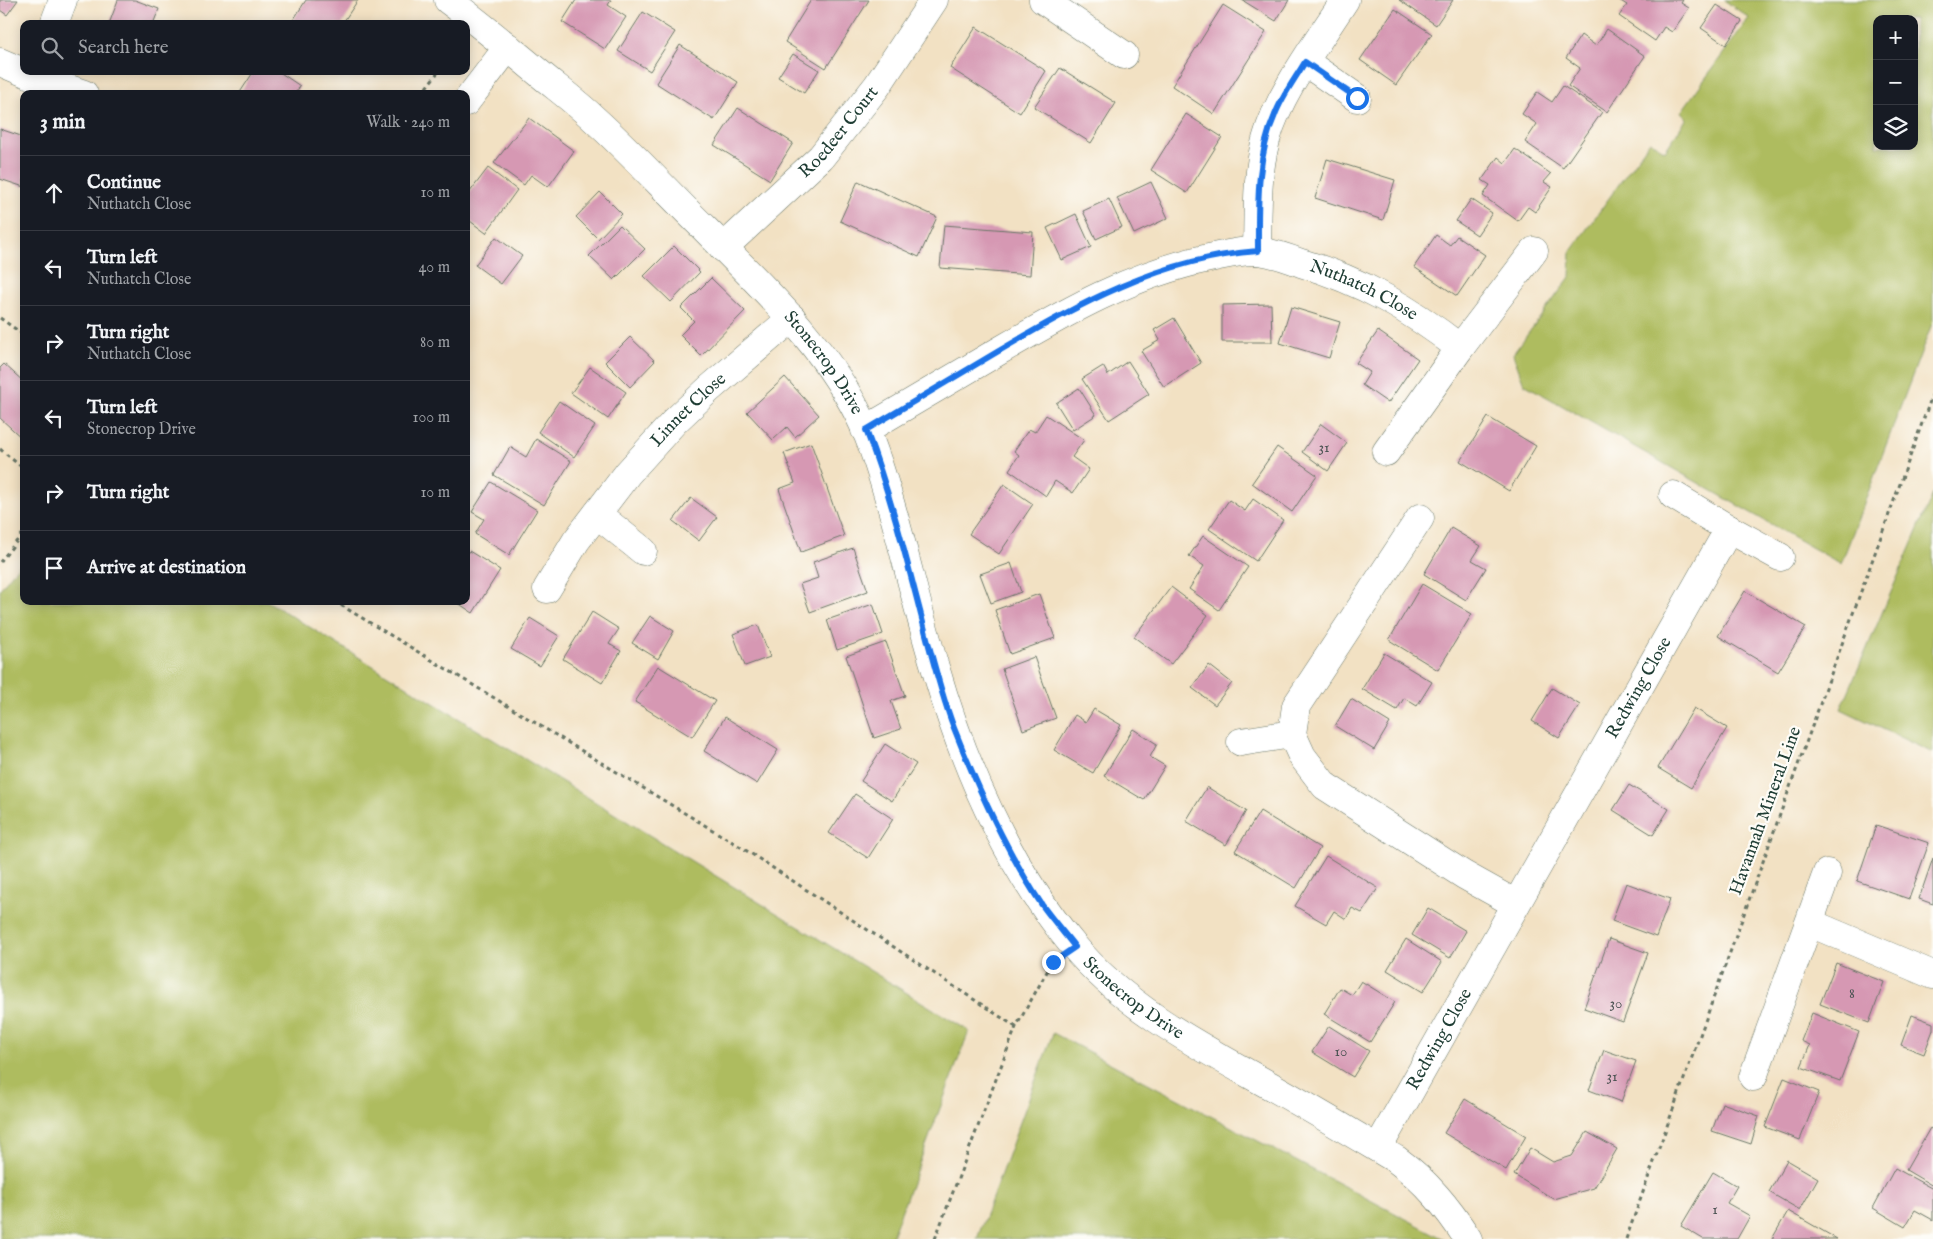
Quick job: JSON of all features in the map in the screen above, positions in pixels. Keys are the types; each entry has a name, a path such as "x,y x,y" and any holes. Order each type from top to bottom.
{"street":[{"path":"56,20 63,0"},
{"name":"Stonecrop Drive","path":"448,0 478,22 594,118 792,318 834,372 851,399 866,430 879,464 903,546 934,666 954,727 988,806 1013,857 1042,904 1075,947 1118,990 1140,1008 1184,1038 1397,1160 1418,1176 1438,1197 1468,1239"},
{"name":"Roedeer Court","path":"723,248 821,157 877,86 934,0"},
{"path":"1043,0 1124,55"},
{"path":"1258,251 1260,172 1266,140 1274,115 1345,0"},
{"path":"470,97 508,47"},
{"path":"0,62 20,69"},
{"path":"1305,62 1357,98"},
{"path":"38,75 74,90"},
{"name":"Nuthatch Close","path":"866,430 1090,300 1126,283 1166,268 1235,253 1258,251 1330,271 1369,288 1428,324 1460,348"},
{"path":"1386,452 1460,348 1534,251"},
{"name":"Linnet Close","path":"547,589 576,541 628,473 674,422 709,389 792,318"},
{"path":"1673,496 1780,557"},
{"path":"597,514 643,551"},
{"path":"1420,518 1296,706 1292,734 1302,756 1325,786 1464,875 1516,904"},
{"name":"Redwing Close","path":"1378,1148 1729,529"},
{"path":"1241,742 1292,734"},
{"path":"1753,1077 1827,873"},
{"path":"1810,923 1933,975"}],"path":[{"path":"424,90 436,75"},
{"path":"0,318 20,331"},
{"name":"Havannah Mineral Line","path":"1626,1239 1933,393"},
{"path":"0,449 20,466"},
{"path":"0,562 20,537"},
{"path":"341,605 744,849 1016,1028"},
{"path":"935,1239 1016,1028 1053,962 1075,947"}],"green space":[{"path":"1724,0 1933,0 1933,321 1841,564 1524,384 1513,354 1570,277 1571,251 1650,141 1665,151 1687,118 1681,112 1749,18"},
{"path":"1933,494 1933,753 1841,709"},
{"path":"20,564 20,605 274,605 969,1031 891,1239 0,1239 0,589"},
{"path":"1053,1033 1444,1239 977,1239"}],"building":[{"path":"0,0 18,0 7,15 0,10"},
{"path":"118,0 135,0 159,9 155,20 110,20"},
{"path":"306,0 358,0 345,20 293,20"},
{"path":"576,0 611,0 608,5 626,17 605,49 562,22"},
{"path":"811,0 869,0 826,68 785,42"},
{"path":"1242,0 1289,0 1276,21"},
{"path":"1399,0 1453,0 1436,25"},
{"path":"1619,0 1683,0 1681,3 1689,8 1672,32 1664,27 1655,41 1619,16 1627,5"},
{"path":"1223,5 1266,32 1214,114 1172,86"},
{"path":"1717,5 1742,21 1726,45 1701,28"},
{"path":"1395,9 1432,34 1396,85 1360,60"},
{"path":"643,12 675,32 650,71 618,51"},
{"path":"976,27 1046,71 1020,113 950,68"},
{"path":"1607,29 1645,56 1607,112 1568,86 1580,68 1566,58 1581,35 1596,46"},
{"path":"680,45 738,82 714,120 656,83"},
{"path":"793,54 819,70 804,93 778,77"},
{"path":"1060,68 1116,103 1091,143 1034,107"},
{"path":"251,75 284,75 300,86 298,90 242,90"},
{"path":"1563,86 1602,112 1563,168 1525,142 1537,124 1522,114 1537,92 1552,102"},
{"path":"738,108 793,143 770,180 714,145"},
{"path":"1186,114 1222,137 1187,193 1151,170"},
{"path":"529,118 574,151 548,187 531,175 524,185 494,163"},
{"path":"0,129 20,136 20,186 0,179"},
{"path":"1515,149 1551,174 1544,182 1552,187 1535,212 1528,207 1518,221 1483,196 1490,185 1482,180 1498,157 1505,163"},
{"path":"1327,159 1395,180 1383,220 1315,198"},
{"path":"488,168 517,190 486,233 470,221 470,192"},
{"path":"858,181 937,217 919,257 840,221"},
{"path":"1151,182 1168,218 1134,234 1117,198"},
{"path":"600,192 622,214 598,239 576,217"},
{"path":"1109,199 1122,227 1096,239 1083,211"},
{"path":"1471,199 1492,213 1477,235 1456,221"},
{"path":"1076,214 1091,247 1062,260 1047,228"},
{"path":"620,225 645,249 614,280 589,256"},
{"path":"944,225 1033,232 1030,275 940,268"},
{"path":"1436,235 1450,245 1457,236 1485,255 1457,296 1414,267"},
{"path":"496,237 522,256 501,284 475,265"},
{"path":"674,246 700,272 671,302 644,276"},
{"path":"711,278 745,311 701,356 680,335 694,321 681,308"},
{"path":"1271,304 1272,342 1222,342 1222,305"},
{"path":"1291,307 1340,322 1329,358 1280,343"},
{"path":"1174,318 1201,363 1164,387 1141,351 1160,340 1154,330"},
{"path":"1378,331 1418,359 1388,403 1362,385 1370,372 1356,363"},
{"path":"630,337 655,361 630,387 605,362"},
{"path":"1128,361 1149,394 1109,420 1082,379 1103,366 1108,375"},
{"path":"4,364 20,378 20,436 0,418 0,368"},
{"path":"590,367 626,392 608,419 571,393"},
{"path":"785,377 819,415 795,437 787,427 773,440 747,412"},
{"path":"1079,388 1096,415 1073,430 1056,403"},
{"path":"559,401 595,426 574,457 538,432"},
{"path":"1046,415 1084,440 1072,457 1089,469 1073,493 1055,481 1046,496 1009,470 1019,455 1014,451 1029,429 1035,432"},
{"path":"1488,417 1536,446 1509,491 1460,461"},
{"path":"1321,424 1347,443 1328,471 1302,452"},
{"path":"536,439 571,461 544,505 494,475 510,447 526,457"},
{"path":"811,443 844,536 801,552 779,489 795,483 784,453"},
{"path":"1277,447 1317,475 1292,512 1252,483"},
{"path":"491,482 537,510 509,555 475,534 484,519 472,512"},
{"path":"1004,484 1033,504 999,554 969,534"},
{"path":"691,498 717,517 699,541 673,521"},
{"path":"1253,499 1283,520 1256,561 1209,529 1229,500 1245,511"},
{"path":"1451,528 1481,546 1472,560 1486,568 1466,600 1424,574"},
{"path":"1203,536 1248,567 1219,610 1189,589 1204,566 1189,556"},
{"path":"853,548 868,591 810,612 800,584 818,578 813,562"},
{"path":"470,552 500,570 473,613 461,605 470,605"},
{"path":"1011,563 1021,592 991,603 980,574"},
{"path":"1422,584 1472,614 1438,670 1389,640"},
{"path":"1171,587 1208,615 1171,664 1134,637"},
{"path":"1745,591 1806,627 1778,672 1718,636"},
{"path":"1039,594 1055,638 1010,654 995,610"},
{"path":"873,604 883,634 837,650 827,620"},
{"path":"592,612 619,629 609,644 621,651 602,683 563,659"},
{"path":"650,616 674,631 658,659 632,643"},
{"path":"530,618 559,636 540,666 511,649"},
{"path":"758,625 770,657 745,666 733,634"},
{"path":"886,642 905,696 891,701 901,729 874,738 846,656"},
{"path":"1384,653 1432,682 1417,706 1404,698 1397,710 1362,689"},
{"path":"1034,657 1056,718 1023,730 1002,669"},
{"path":"1209,665 1232,683 1215,705 1192,688"},
{"path":"658,666 715,701 692,737 635,702"},
{"path":"1552,688 1580,705 1559,738 1532,721"},
{"path":"1351,699 1390,723 1374,750 1335,726"},
{"path":"1694,708 1727,728 1691,788 1658,768"},
{"path":"1094,709 1121,725 1093,773 1054,750 1075,715 1086,722"},
{"path":"725,717 778,750 757,784 704,751"},
{"path":"1133,729 1157,744 1150,757 1165,766 1144,800 1104,776"},
{"path":"885,744 916,764 892,801 861,781"},
{"path":"1629,785 1669,809 1653,835 1613,810"},
{"path":"1207,787 1246,811 1226,845 1186,821"},
{"path":"855,794 893,819 868,858 829,833"},
{"path":"1260,811 1320,848 1296,888 1235,851"},
{"path":"1876,825 1929,843 1909,899 1857,881"},
{"path":"1326,856 1378,888 1362,913 1352,908 1346,919 1334,911 1326,924 1295,906"},
{"path":"1933,858 1933,904 1919,899"},
{"path":"1626,883 1670,899 1656,937 1612,921"},
{"path":"1428,908 1466,931 1450,958 1412,935"},
{"path":"1406,939 1442,962 1423,992 1387,970"},
{"path":"1609,939 1648,953 1623,1022 1584,1008"},
{"path":"1836,963 1884,982 1869,1023 1820,1004"},
{"path":"1361,981 1395,1002 1370,1042 1324,1014 1340,988 1352,995"},
{"path":"1812,1013 1859,1032 1840,1081 1801,1067 1810,1045 1801,1041"},
{"path":"1912,1015 1933,1023 1933,1030 1924,1054 1901,1045"},
{"path":"1329,1026 1369,1051 1353,1077 1312,1052"},
{"path":"1604,1050 1636,1061 1621,1102 1589,1090"},
{"path":"1784,1078 1819,1092 1800,1140 1765,1127"},
{"path":"1465,1099 1526,1136 1506,1170 1444,1133"},
{"path":"1722,1103 1759,1116 1751,1144 1712,1131"},
{"path":"1930,1128 1933,1130 1933,1186 1906,1170"},
{"path":"1587,1132 1617,1149 1594,1188 1554,1199 1514,1175 1530,1148 1553,1162 1572,1156"},
{"path":"1787,1160 1818,1178 1800,1210 1769,1192"},
{"path":"1895,1168 1933,1189 1933,1220 1915,1210 1905,1227 1873,1208"},
{"path":"1713,1172 1737,1186 1727,1203 1750,1216 1737,1239 1703,1239 1681,1226"},
{"path":"1788,1211 1837,1239 1772,1239"}],"route":[{"path":"1053,962 1075,947 1042,904 1013,857 988,806 954,727 934,666 903,546 879,464 866,430 1041,327 1126,283 1166,268 1235,253 1258,251 1260,172 1266,140 1274,115 1305,62 1357,98"}]}
